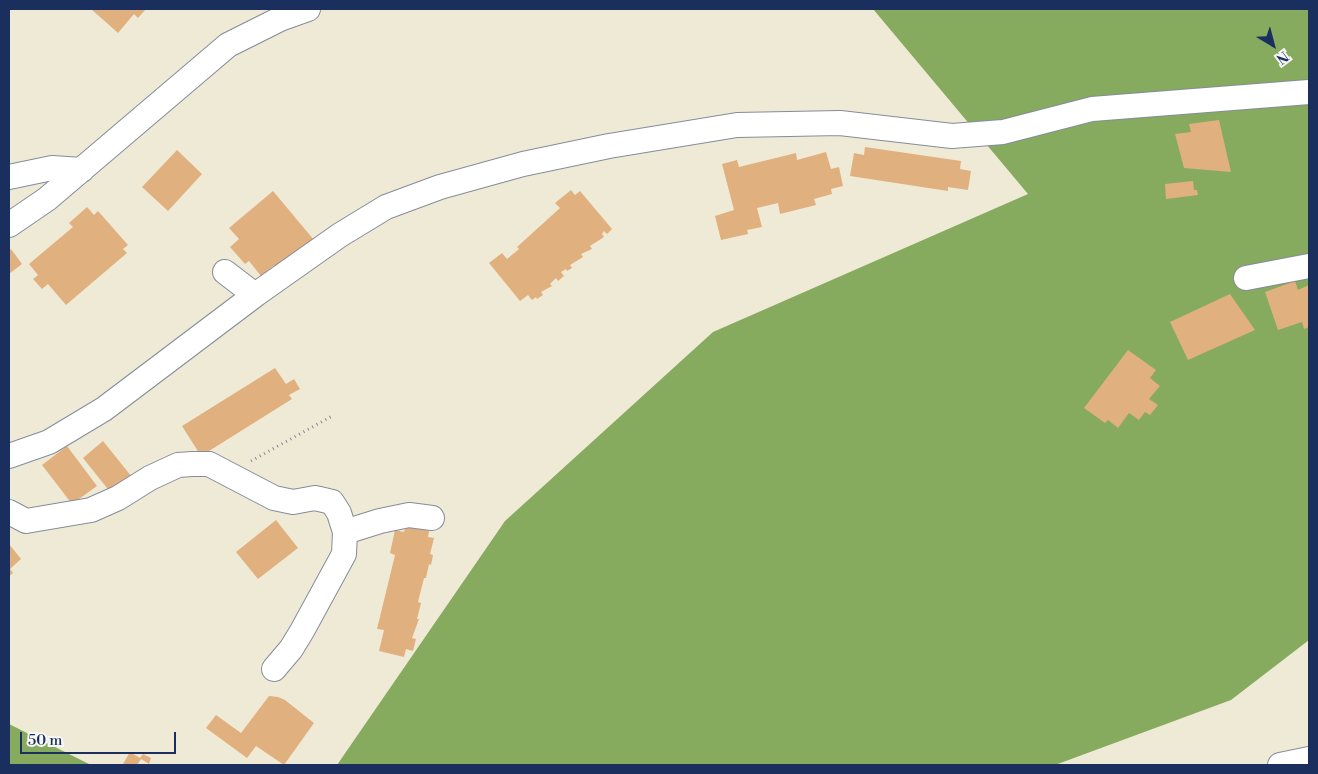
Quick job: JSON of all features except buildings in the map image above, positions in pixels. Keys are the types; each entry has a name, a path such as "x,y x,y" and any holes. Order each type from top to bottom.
{"street":[{"path":"9,225 47,199 228,45 280,19 308,9"},
{"path":"9,456 49,442 104,409 255,295 340,235 386,207 440,187 484,174 609,146 737,125 811,122 862,124 952,136 1003,132 1092,109 1309,92"},
{"path":"9,177 52,168 82,170"},
{"path":"1246,278 1309,266"},
{"path":"225,272 255,295"},
{"path":"9,512 26,521 91,510 178,465 210,464 274,498 293,502 315,498 332,502 339,513 346,532 344,554 295,643 274,669"},
{"path":"346,532 380,521 409,515 432,518"},
{"path":"1280,765 1309,759"}],"path":[{"path":"232,474 254,458 334,415"}],"green space":[{"path":"873,9 1309,9 1309,640 1231,700 1055,765 337,765 505,521 713,332 1028,194"},
{"path":"9,724 91,765 9,765"}]}
